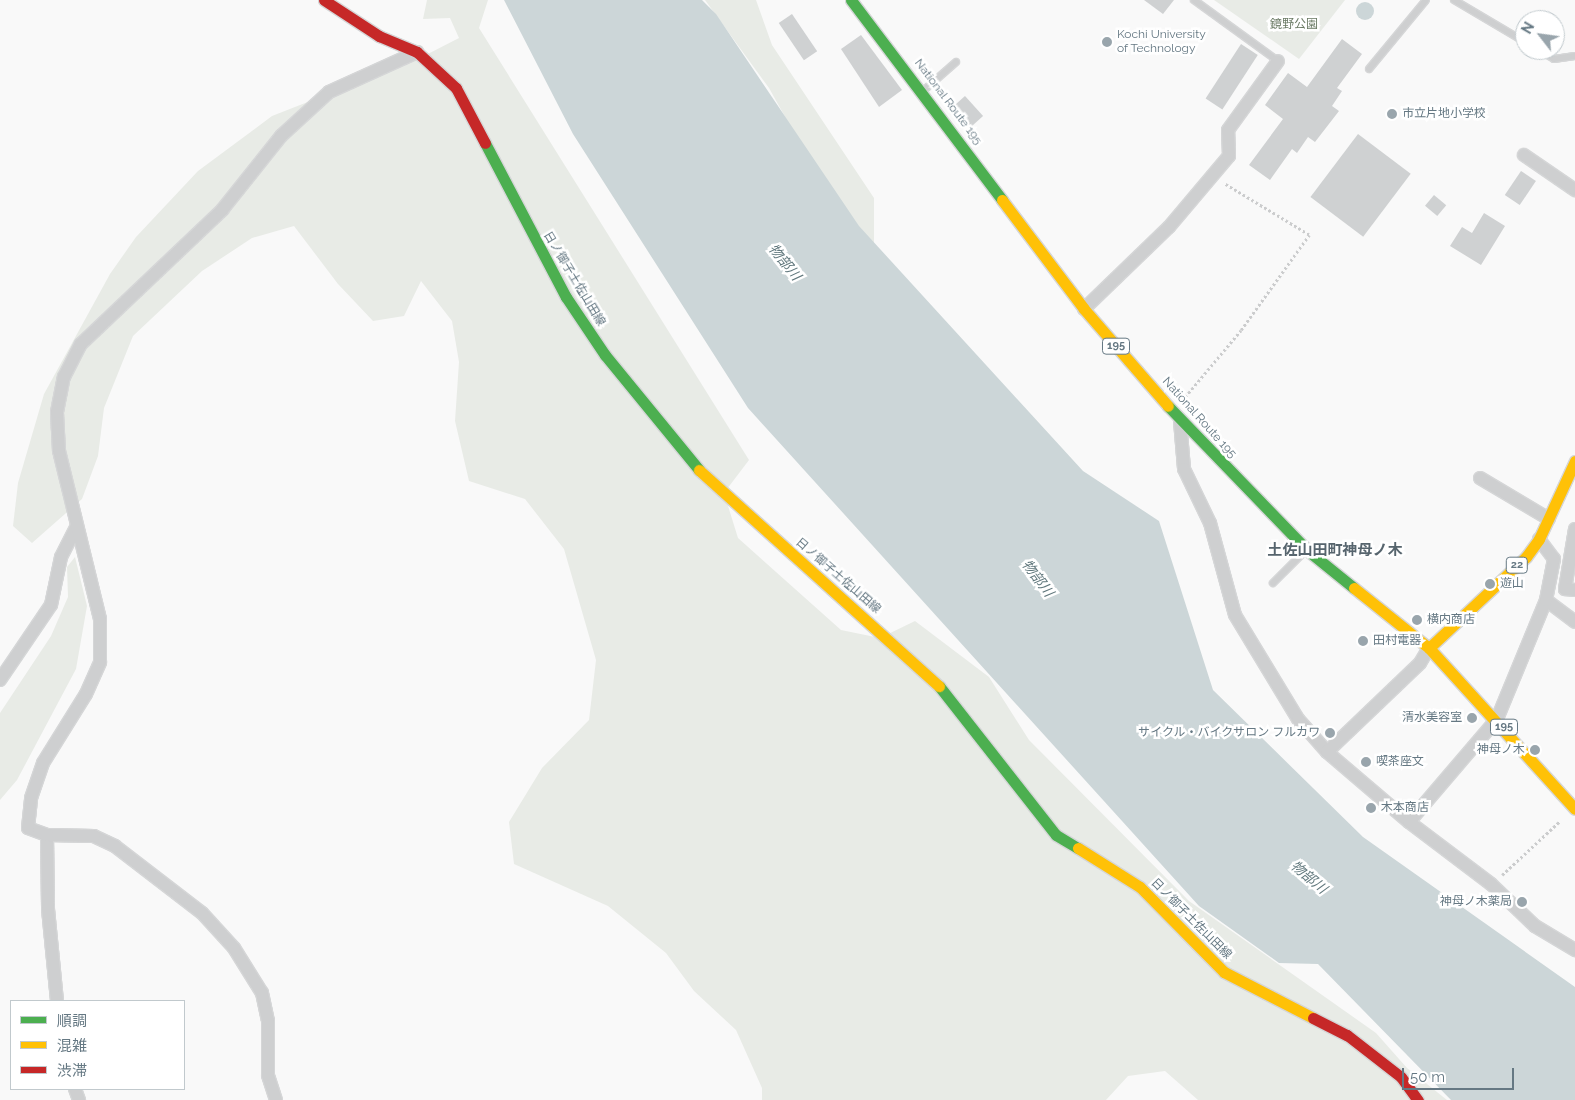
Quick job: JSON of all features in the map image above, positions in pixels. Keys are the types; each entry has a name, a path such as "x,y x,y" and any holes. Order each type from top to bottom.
{"main road":[{"name":"日ノ御子土佐山田線","path":"324,0 379,36 417,52 456,88 542,254 595,341 695,466 729,501 844,598 950,697 1056,835 1140,887 1224,972 1347,1035 1401,1077 1418,1100"},
{"name":"National Route 195","path":"851,0 923,91 1084,309 1176,415 1307,550 1430,648 1575,808"},
{"name":"22","path":"1430,648 1526,557 1539,540 1549,519 1570,486 1575,461"}],"street":[{"path":"276,1100 268,1075 268,1021 262,993 234,948 202,913 115,846 94,836 47,835 28,828 31,798 43,763 86,694 100,662 100,619 58,452 57,412 64,377 82,344 195,238 281,136 329,92 417,52"},
{"path":"1084,309 1169,227 1229,156 1228,130 1278,61"},
{"path":"1524,155 1575,190"},
{"path":"1176,415 1184,469 1210,523 1235,615 1298,718 1327,752 1409,822 1491,884 1535,926 1575,950"},
{"path":"1480,478 1549,519"},
{"path":"0,680 51,605 61,557 77,526"},
{"path":"1575,529 1565,589 1575,590"},
{"path":"1409,822 1496,719 1546,600 1554,560 1539,540"},
{"path":"1546,600 1575,622"},
{"path":"1327,752 1420,663 1430,648"},
{"path":"47,835 48,909 57,1000"}],"lane":[{"path":"1194,0 1278,61"},
{"path":"1369,69 1426,0"},
{"path":"1454,0 1515,36"},
{"path":"923,91 956,62"},
{"path":"1273,583 1307,550"}],"path":[{"path":"1176,415 1241,330 1309,235 1212,177"},
{"path":"1491,884 1575,808"}],"green space":[{"path":"427,0 488,0 479,28 749,460 724,493 738,538 841,630 880,638 915,621 989,677 1029,740 1189,901 1376,1033 1407,1068 1447,1100 1198,1100 1165,1071 1128,1076 1106,1100 762,1100 762,1088 736,1030 694,991 666,953 608,906 514,864 509,822 542,768 589,720 596,660 564,549 525,499 469,481 455,421 459,362 452,321 421,281 404,316 373,321 338,284 294,226 252,238 202,271 133,336 104,408 98,456 82,499 32,543 13,526 18,483 44,394 110,274 136,237 198,171 272,116 420,58 459,38 450,18 423,19"},
{"path":"705,0 756,0 772,45 874,198 874,246 842,219 769,88"},
{"name":"鏡野公園","path":"1214,0 1345,0 1299,59"},
{"path":"75,557 87,606 76,669 17,780 0,800 0,713 51,636 68,597 67,567"}],"water":[{"name":"物部川","path":"504,0 702,0 716,14 859,226 1083,471 1159,521 1213,690 1363,837 1575,987 1575,1100 1451,1100 1318,964 1279,963 1199,906 748,408 573,134"},
{"path":"1365,2 1371,5 1374,11 1371,17 1365,20 1359,17 1356,11 1359,5"}],"building":[{"path":"1144,0 1174,0 1163,14"},
{"path":"792,14 817,51 804,60 779,23"},
{"path":"861,35 902,90 879,107 841,49"},
{"path":"1342,39 1362,54 1337,88 1342,91 1332,106 1339,111 1315,142 1308,137 1297,153 1292,149 1270,180 1249,165 1283,119 1265,105 1288,73 1307,87"},
{"path":"1241,44 1258,55 1222,109 1206,99"},
{"path":"965,96 983,116 967,130 949,110"},
{"path":"1358,134 1411,174 1363,237 1310,197"},
{"path":"1521,171 1536,181 1520,205 1505,195"},
{"path":"1434,195 1446,205 1437,216 1425,206"},
{"path":"1484,213 1505,226 1481,265 1450,246 1462,227 1472,233"}],"traffic: fast":[{"path":"851,0 1002,200"},
{"path":"485,143 566,297 605,355 699,470"},
{"path":"1168,406 1307,550 1354,588"},
{"path":"939,686 1056,835 1078,848"}],"traffic: slow":[{"path":"1002,200 1084,309 1168,406"},
{"path":"1429,648 1526,557 1539,539 1575,461"},
{"path":"699,470 939,686"},
{"path":"1354,588 1429,648 1575,809"},
{"path":"1078,848 1140,887 1224,972 1313,1018"}],"traffic: jam":[{"path":"324,0 379,36 417,52 456,88 485,143"},
{"path":"1313,1018 1347,1035 1401,1077 1418,1100"}],"place":[{"name":"Kochi University of Technology","path":"1107,42"},
{"name":"市立片地小学校","path":"1392,114"},
{"name":"遊山","path":"1490,584"},
{"name":"横内商店","path":"1417,620"},
{"name":"田村電器","path":"1363,641"},
{"name":"清水美容室","path":"1472,718"},
{"name":"サイクル・バイクサロン フルカワ","path":"1330,733"},
{"name":"神母ノ木","path":"1535,750"},
{"name":"喫茶座文","path":"1366,762"},
{"name":"木本商店","path":"1371,808"},
{"name":"神母ノ木薬局","path":"1522,902"}],"district":[{"name":"土佐山田町神母ノ木","path":"1335,551"}]}
